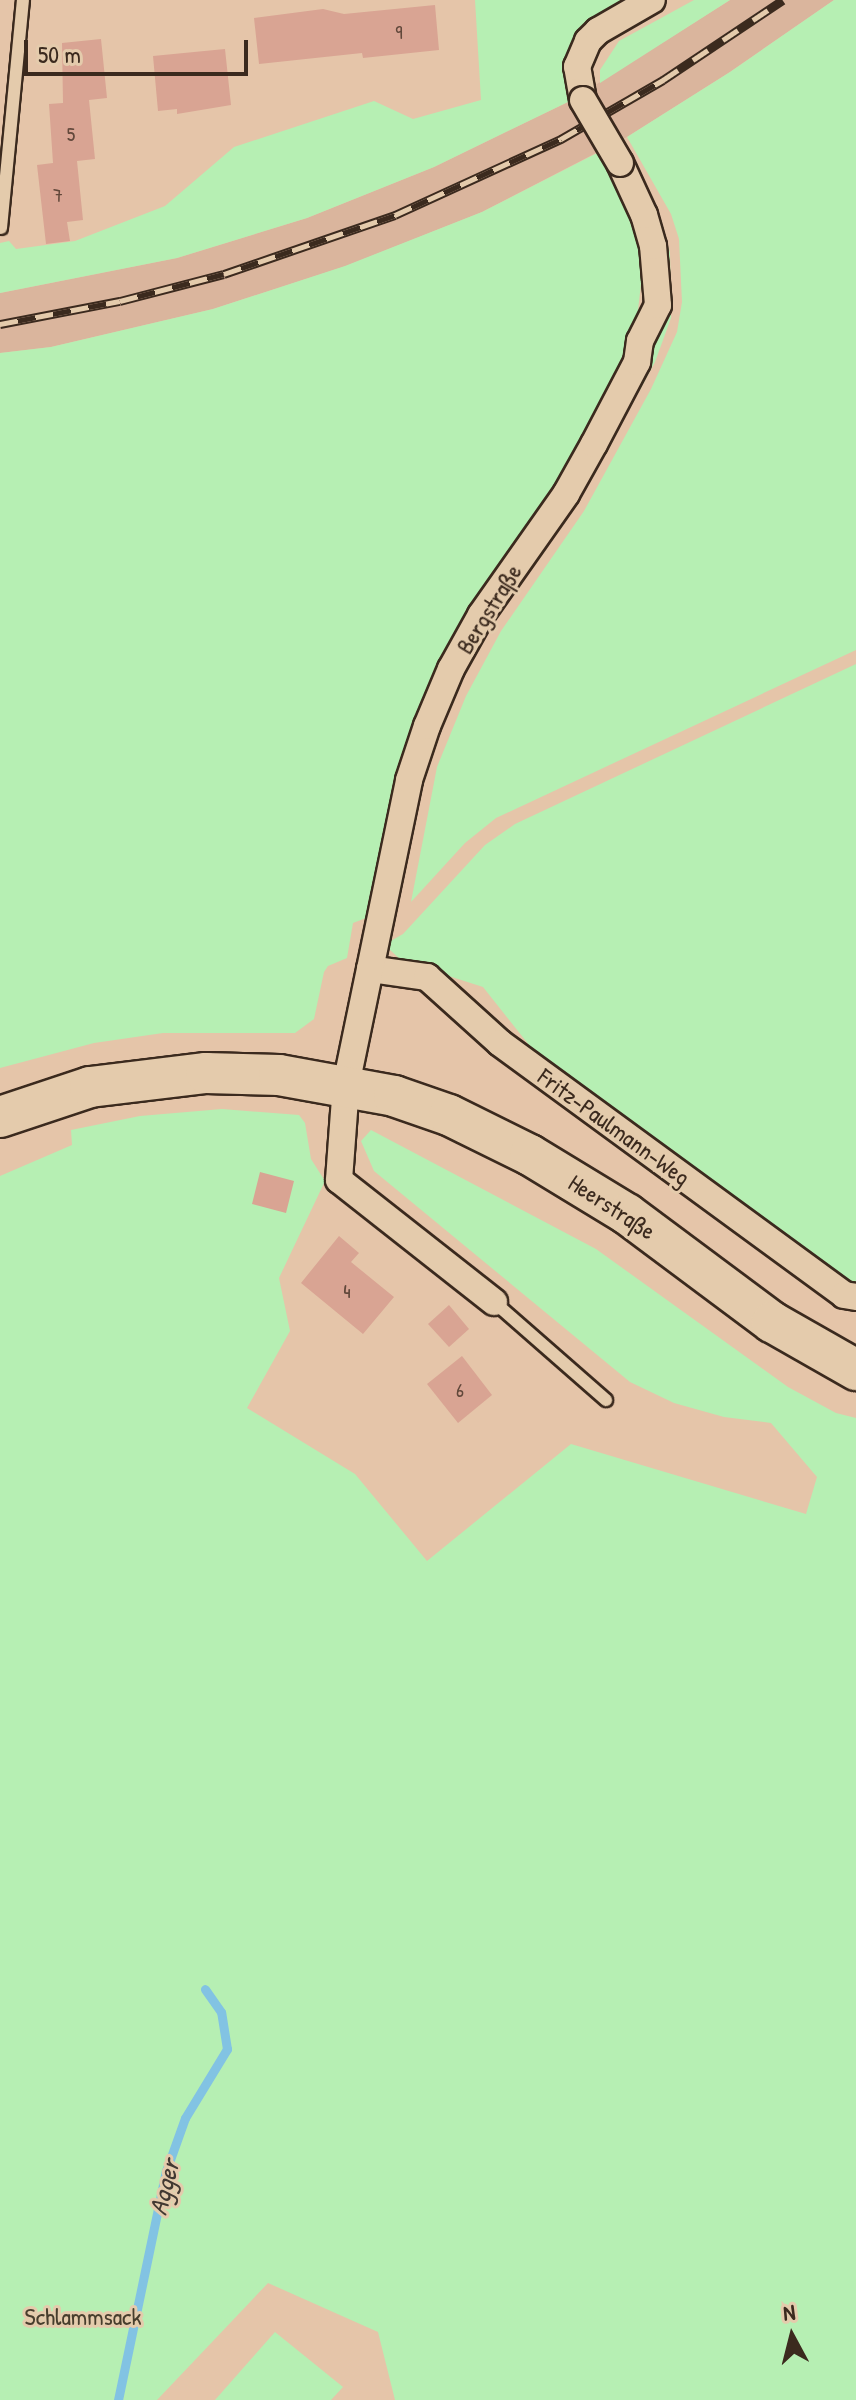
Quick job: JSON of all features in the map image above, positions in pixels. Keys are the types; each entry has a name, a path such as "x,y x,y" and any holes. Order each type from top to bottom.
{"main road":[{"name":"Heerstraße","path":"0,1117 78,1091 135,1079 206,1073 250,1074 346,1085 449,1115 530,1155 627,1214 772,1322 856,1370"}],"street":[{"name":"Bergstraße","path":"346,1085 409,780 451,669 481,615 566,494 635,367 640,341 658,305 659,285 650,236 620,163 583,100 577,67 588,41 652,0"},
{"name":"Fritz-Paulmann-Weg","path":"370,969 427,977 511,1051 844,1295 856,1297"},
{"path":"346,1085 339,1180 494,1302"}],"lane":[{"path":"1,228 23,0"},
{"path":"494,1302 606,1400"}],"shaded area":[{"path":"730,0 834,0 730,72 627,137 482,212 346,266 213,309 51,347 0,353 0,293 177,258 307,218 434,167 570,101"}],"green space":[{"path":"475,0 635,0 587,28 570,44 565,86 570,101 434,167 307,218 177,258 0,293 0,243 9,241 16,249 75,241 165,206 234,147 374,101 413,119 481,100"},
{"path":"694,0 730,0 600,83 600,70 619,41"},
{"path":"834,0 856,0 856,650 496,818 465,843 411,902 437,767 466,696 501,631 584,511 651,389 677,332 682,302 679,239 671,214 627,137 730,72"},
{"path":"601,151 633,215 639,239 643,266 636,328 581,443 439,668 410,734 392,794 366,918 353,923 347,958 328,966 324,972 314,1019 295,1033 163,1033 94,1043 0,1068 0,353 51,347 213,309 345,266 482,212"},
{"path":"651,202 670,252 671,318 655,362 620,426 620,415 652,350 665,314"},
{"path":"856,664 856,1297 567,1093 483,987 402,961 388,948 389,942 403,934 485,845 515,824"},
{"name":"Schlammsack","path":"222,1109 299,1115 305,1123 311,1159 325,1181 279,1278 290,1331 247,1408 355,1474 427,1561 571,1444 806,1514 817,1477 771,1423 724,1417 674,1403 630,1382 374,1171 361,1141 371,1130 596,1249 788,1387 836,1413 856,1418 856,2400 395,2400 378,2332 268,2283 157,2400 0,2400 0,1176 72,1145 71,1130 140,1116"},
{"path":"275,2332 343,2387 331,2400 215,2400"}],"building":[{"path":"435,5 439,50 363,58 362,53 259,64 254,18 323,9 344,14"},
{"path":"101,39 107,98 89,100 95,159 77,161 83,220 67,222 70,241 46,244 37,165 53,163 49,104 63,103 62,43"},
{"path":"225,49 231,105 177,114 177,109 158,111 153,56"},
{"path":"260,1172 294,1181 286,1213 252,1204"},
{"path":"339,1236 359,1253 351,1262 394,1297 363,1334 301,1283"},
{"path":"449,1305 469,1329 449,1347 428,1324"},
{"path":"462,1356 492,1395 458,1423 427,1384"}],"waterway":[{"name":"Agger","path":"118,2400 166,2171 185,2118 227,2049 221,2012 205,1989"}],"railway":[{"path":"0,324 120,301 224,274 395,215 561,139 663,80 783,0"}]}
